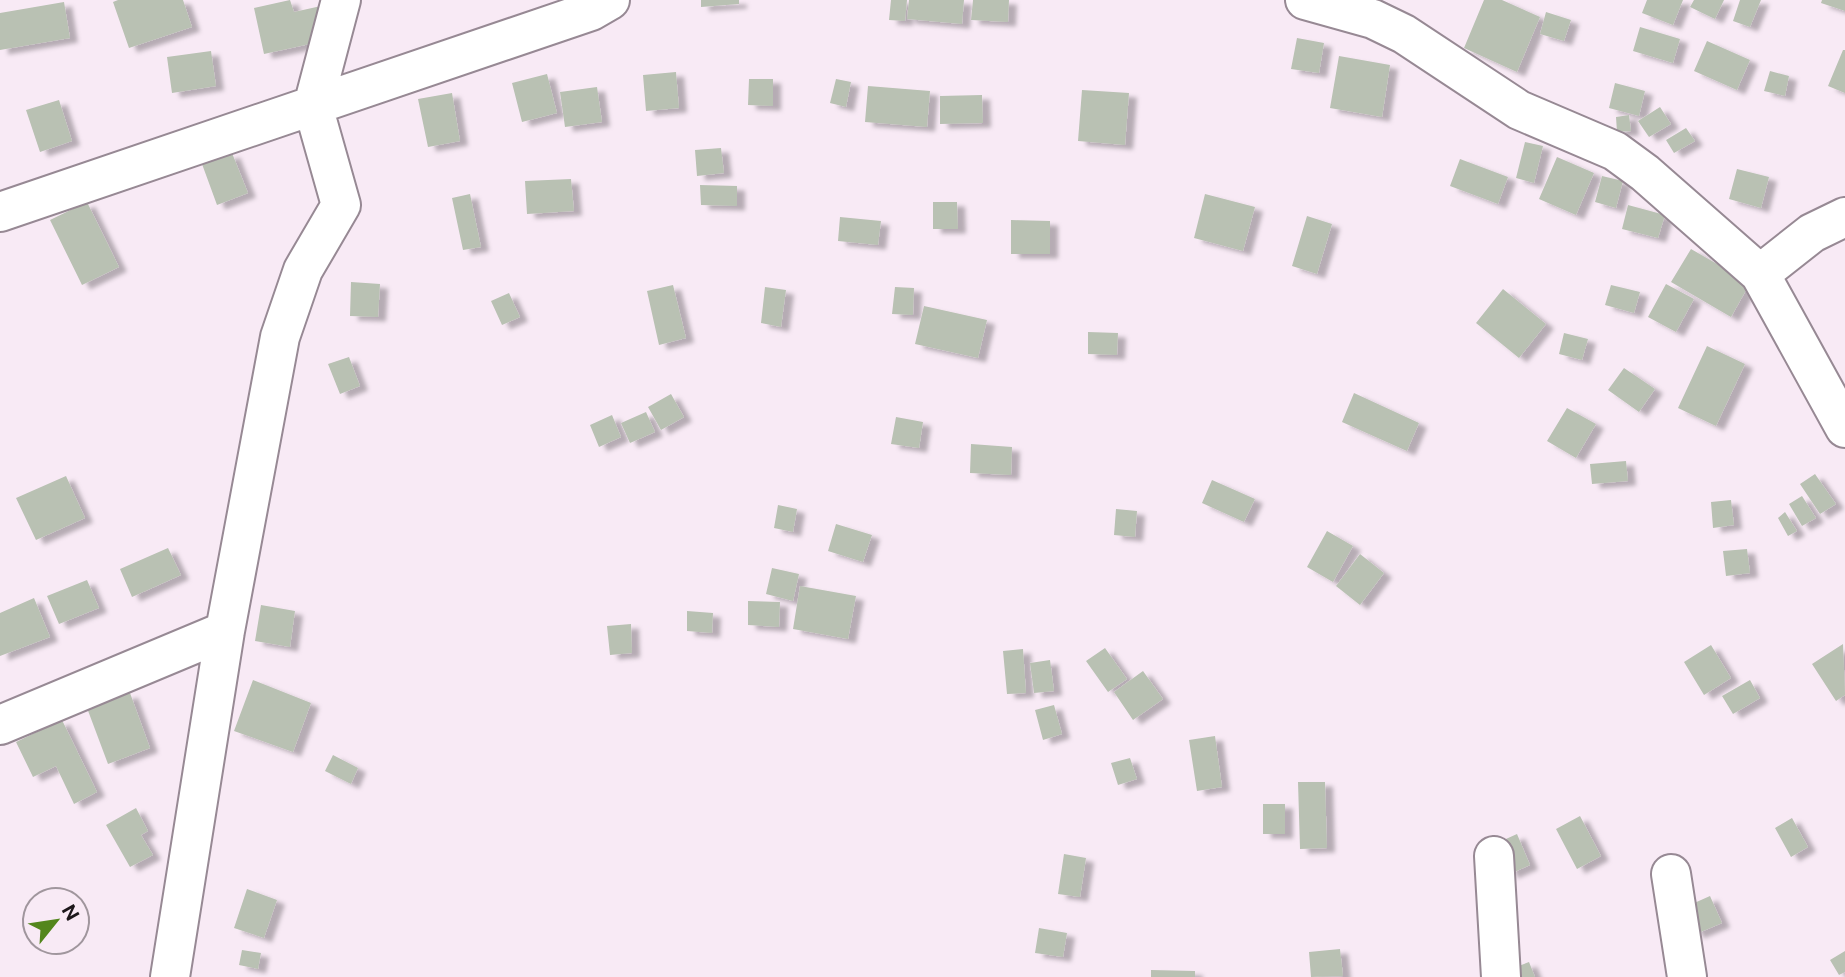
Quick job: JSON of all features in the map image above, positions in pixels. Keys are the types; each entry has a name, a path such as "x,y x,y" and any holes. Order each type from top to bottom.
{"street":[{"path":"170,977 225,631 281,337 303,270 341,205 313,106 341,0"},
{"path":"0,212 591,12 610,0"},
{"path":"1305,0 1373,19 1404,34 1519,110 1615,151 1645,173 1760,274 1845,428"},
{"path":"1760,274 1812,233 1845,217"},
{"path":"0,724 225,631"},
{"path":"1494,856 1502,977"},
{"path":"1671,874 1687,977"}],"building":[{"path":"183,0 192,27 129,48 113,2"},
{"path":"290,0 294,12 321,6 328,40 264,54 254,8"},
{"path":"701,0 739,0 739,4 701,7"},
{"path":"891,0 907,0 905,21 889,20"},
{"path":"909,0 964,0 962,24 907,19"},
{"path":"973,0 1009,0 1008,22 971,20"},
{"path":"1484,0 1502,0 1540,17 1517,72 1464,48"},
{"path":"1647,0 1683,0 1673,25 1642,13"},
{"path":"1694,0 1724,0 1715,19 1690,7"},
{"path":"1740,0 1761,0 1750,27 1733,21"},
{"path":"1822,0 1845,0 1845,11 1821,3"},
{"path":"64,2 70,38 0,50 0,13"},
{"path":"1546,12 1571,20 1564,41 1540,34"},
{"path":"1640,27 1680,39 1673,63 1633,51"},
{"path":"1297,38 1324,43 1319,73 1291,69"},
{"path":"1707,41 1750,60 1737,90 1694,71"},
{"path":"1845,50 1845,93 1828,86"},
{"path":"211,51 216,86 172,93 167,57"},
{"path":"1339,56 1390,65 1382,117 1330,108"},
{"path":"1770,71 1789,76 1785,96 1764,91"},
{"path":"676,72 679,108 646,111 643,75"},
{"path":"547,74 557,113 522,122 512,83"},
{"path":"749,79 773,79 773,106 748,105"},
{"path":"836,79 851,82 846,107 830,103"},
{"path":"1615,83 1645,91 1639,116 1609,108"},
{"path":"868,86 930,91 927,127 865,122"},
{"path":"597,87 602,122 565,127 560,92"},
{"path":"1082,90 1129,93 1125,145 1078,141"},
{"path":"452,93 460,141 428,147 418,99"},
{"path":"982,95 983,123 940,124 940,96"},
{"path":"59,100 72,141 40,152 26,110"},
{"path":"1660,107 1671,124 1649,137 1638,121"},
{"path":"1629,115 1631,131 1617,132 1616,117"},
{"path":"1686,128 1695,141 1674,153 1666,140"},
{"path":"1525,142 1543,146 1534,183 1516,178"},
{"path":"721,148 724,173 697,176 695,150"},
{"path":"232,153 248,193 217,205 202,164"},
{"path":"1557,157 1594,173 1576,215 1539,199"},
{"path":"1460,159 1508,177 1498,204 1450,186"},
{"path":"1737,169 1769,177 1761,208 1729,199"},
{"path":"1602,176 1623,181 1616,208 1595,202"},
{"path":"571,179 574,211 527,214 525,181"},
{"path":"700,185 737,186 737,206 701,205"},
{"path":"470,194 481,247 463,250 452,198"},
{"path":"1205,194 1255,207 1243,251 1194,238"},
{"path":"87,202 119,267 82,285 50,220"},
{"path":"933,202 957,202 958,229 933,229"},
{"path":"1628,205 1665,215 1658,238 1622,229"},
{"path":"1307,216 1332,224 1317,274 1292,266"},
{"path":"840,217 881,221 878,245 838,241"},
{"path":"1011,220 1050,221 1050,254 1011,254"},
{"path":"1691,249 1750,283 1731,317 1671,282"},
{"path":"351,282 380,284 378,317 350,316"},
{"path":"1666,284 1694,299 1676,332 1648,317"},
{"path":"673,285 686,338 659,345 647,291"},
{"path":"1611,285 1640,292 1634,313 1605,305"},
{"path":"765,287 786,290 781,327 761,323"},
{"path":"895,287 914,288 913,315 892,314"},
{"path":"1503,289 1546,324 1519,358 1476,323"},
{"path":"509,293 520,317 502,325 491,301"},
{"path":"924,306 987,320 978,358 915,344"},
{"path":"1088,332 1118,333 1117,355 1088,354"},
{"path":"1564,333 1588,339 1582,360 1559,354"},
{"path":"1707,346 1745,364 1716,426 1678,408"},
{"path":"349,357 360,386 340,394 328,364"},
{"path":"1624,368 1655,389 1639,412 1608,390"},
{"path":"1354,393 1419,423 1407,451 1342,422"},
{"path":"671,394 684,417 661,430 648,407"},
{"path":"1567,408 1596,424 1576,458 1547,441"},
{"path":"646,412 655,432 630,443 621,423"},
{"path":"612,415 621,437 599,447 590,425"},
{"path":"896,417 923,422 919,448 891,444"},
{"path":"971,444 1012,447 1011,475 970,473"},
{"path":"1626,461 1628,481 1592,484 1590,464"},
{"path":"1815,474 1836,504 1820,514 1800,484"},
{"path":"66,476 85,518 36,540 16,498"},
{"path":"1212,480 1255,499 1244,522 1202,503"},
{"path":"1802,496 1816,518 1802,526 1789,504"},
{"path":"1731,500 1734,525 1713,528 1711,502"},
{"path":"778,505 797,509 793,532 774,528"},
{"path":"1116,509 1137,511 1135,537 1114,535"},
{"path":"1785,512 1797,531 1788,536 1778,518"},
{"path":"836,524 872,535 863,562 828,551"},
{"path":"1327,531 1353,546 1333,582 1307,567"},
{"path":"168,548 181,575 132,597 120,569"},
{"path":"1747,549 1750,573 1726,576 1723,551"},
{"path":"1360,554 1384,573 1360,605 1336,586"},
{"path":"772,568 799,574 793,601 766,594"},
{"path":"87,580 99,608 59,624 47,596"},
{"path":"800,586 856,596 848,639 793,629"},
{"path":"34,598 50,637 0,656 0,613"},
{"path":"748,601 780,602 779,627 748,625"},
{"path":"261,605 295,611 290,647 255,641"},
{"path":"687,611 713,613 712,633 687,631"},
{"path":"631,624 632,653 610,655 607,626"},
{"path":"1843,644 1845,695 1836,701 1812,664"},
{"path":"1711,645 1731,678 1704,695 1684,662"},
{"path":"1105,648 1127,679 1108,692 1086,661"},
{"path":"1023,649 1026,693 1007,694 1003,651"},
{"path":"1050,660 1054,691 1034,693 1030,663"},
{"path":"1143,671 1163,699 1133,720 1114,692"},
{"path":"253,680 311,703 293,752 234,731"},
{"path":"1750,680 1760,698 1733,714 1722,696"},
{"path":"130,693 150,748 108,764 87,708"},
{"path":"1054,705 1062,734 1043,740 1035,710"},
{"path":"62,720 97,792 74,804 56,766 33,777 16,742"},
{"path":"1215,736 1222,787 1197,791 1189,740"},
{"path":"333,755 358,768 351,784 325,771"},
{"path":"1130,758 1137,779 1118,785 1111,763"},
{"path":"1298,782 1325,782 1327,848 1300,849"},
{"path":"1263,804 1285,804 1285,834 1263,834"},
{"path":"136,808 148,831 141,835 153,855 130,867 106,825"},
{"path":"1580,816 1601,856 1577,869 1556,829"},
{"path":"1792,818 1808,847 1791,857 1775,828"},
{"path":"1517,834 1530,865 1510,874 1497,843"},
{"path":"1064,854 1086,858 1080,897 1058,894"},
{"path":"247,889 277,900 264,938 234,928"},
{"path":"1710,896 1722,923 1696,934 1683,908"},
{"path":"1039,928 1067,933 1063,957 1035,953"},
{"path":"1340,949 1343,976 1311,977 1309,952"},
{"path":"242,950 261,953 258,969 239,965"},
{"path":"1845,951 1845,972 1839,975 1830,960"},
{"path":"1529,962 1535,977 1507,977 1505,971"},
{"path":"1151,970 1195,971 1195,977 1151,977"}]}
